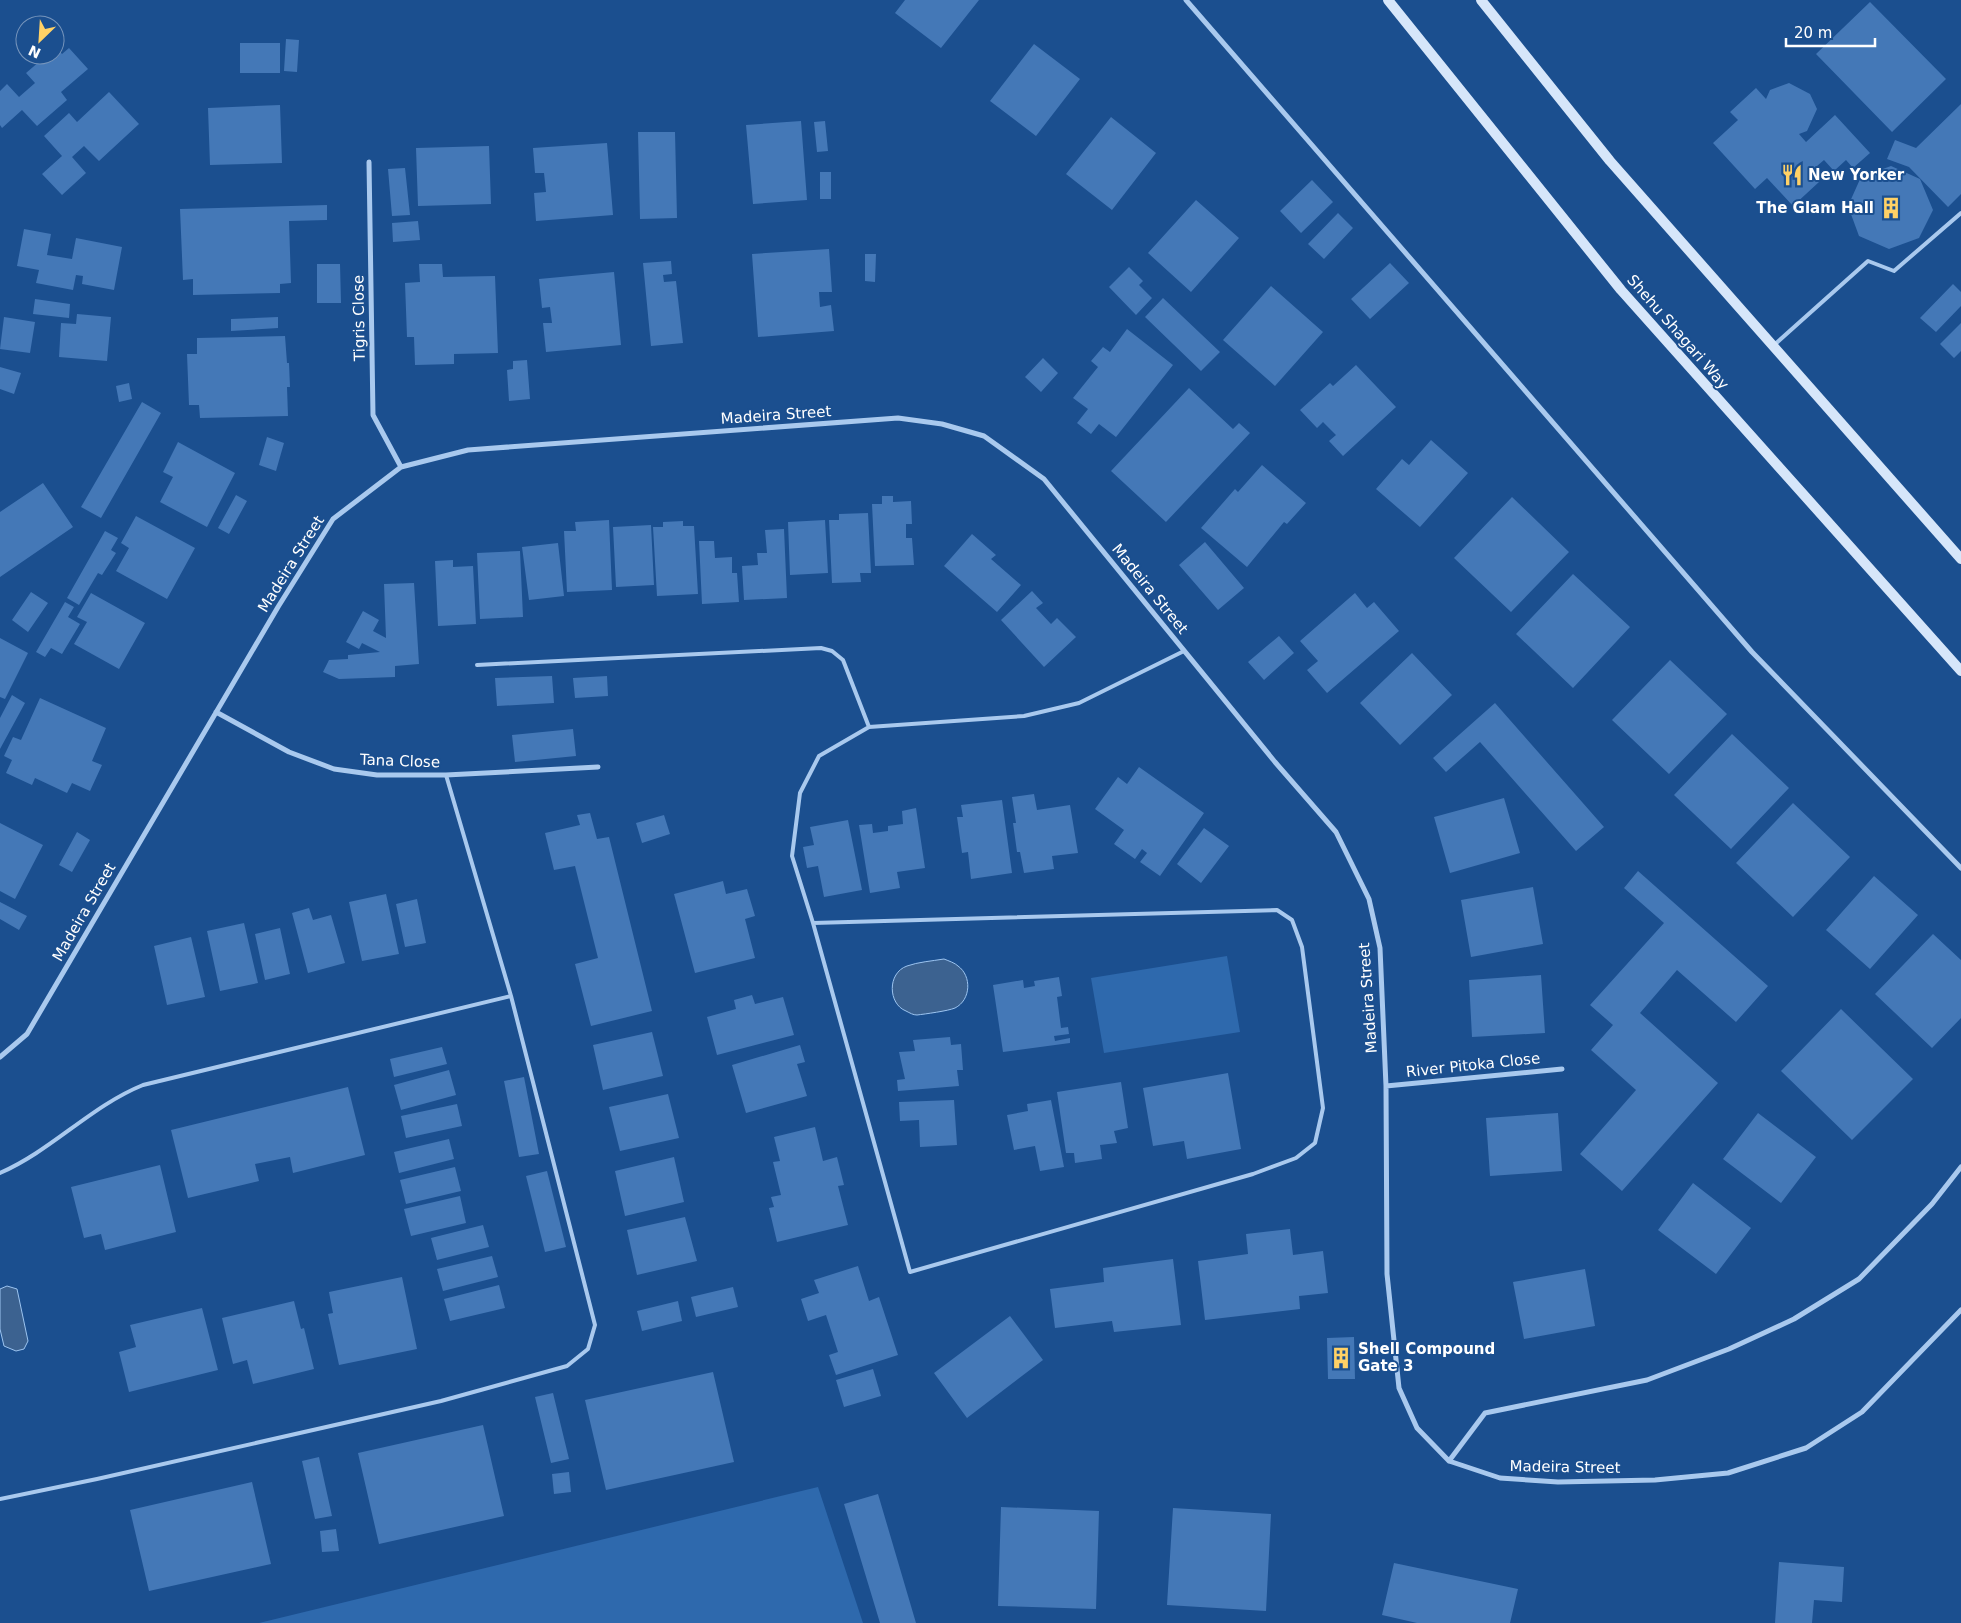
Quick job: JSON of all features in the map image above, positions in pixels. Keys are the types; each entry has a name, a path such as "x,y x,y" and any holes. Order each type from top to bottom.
{"main road":[{"name":"Shehu Shagari Way","path":"1388,0 1621,290 1961,671"},
{"path":"1481,0 1610,161 1961,559"}],"street":[{"path":"1186,0 1752,652 1961,868"},
{"name":"Tigris Close","path":"369,162 373,415 401,467"},
{"name":"Madeira Street","path":"0,1057 27,1034 278,606 333,519 401,467 468,450 898,418 942,424 984,436 1044,479 1184,652 1336,832 1369,899 1380,948 1386,1086 1387,1274 1399,1388 1417,1428 1449,1460 1500,1478 1558,1482 1655,1480 1728,1473 1806,1448 1862,1412 1961,1310"},
{"name":"Tana Close","path":"216,712 289,752 334,769 377,775 446,775 598,767"},
{"name":"River Pitoka Close","path":"1386,1086 1562,1069"},
{"path":"1449,1460 1485,1413 1647,1380 1729,1349 1794,1319 1859,1279 1932,1204 1961,1167"}],"lane":[{"path":"1773,346 1868,261 1894,271 1961,213"},
{"path":"477,665 821,648 832,651 843,660 869,727"},
{"path":"813,923 1277,910 1292,920 1302,948 1323,1108 1315,1143 1296,1158 1254,1174 910,1272 813,923 792,856 800,793 819,756 869,727 1024,716 1079,703 1184,652"},
{"path":"0,1499 97,1479 441,1400 567,1366 588,1349 595,1325 511,996 446,775"},
{"path":"0,1173 25,1159 122,1093 143,1085 511,996"}],"shaded area":[{"path":"1227,956 1240,1032 1104,1053 1091,978"},
{"path":"944,959 957,965 966,976 967,994 960,1004 952,1009 917,1015 911,1014 900,1007 893,996 892,989 893,981 900,970 907,966"},
{"path":"7,1286 17,1289 28,1341 24,1349 16,1351 4,1346 0,1329 0,1289"},
{"path":"818,1487 863,1623 259,1623"}],"building":[{"path":"905,0 979,0 941,48 895,13"},
{"path":"1870,2 1946,79 1892,132 1816,54"},
{"path":"286,39 299,40 297,72 284,71"},
{"path":"240,43 280,43 280,73 240,73"},
{"path":"1034,44 1080,79 1036,136 990,101"},
{"path":"69,48 88,69 61,92 67,100 37,126 22,110 2,128 0,125 0,91 7,84 19,97 35,83 26,73 35,65 65,65 65,51"},
{"path":"1789,83 1810,94 1817,109 1807,131 1799,134 1806,142 1835,115 1870,153 1853,168 1846,160 1834,171 1824,160 1810,172 1819,182 1793,206 1767,178 1755,189 1713,143 1738,120 1730,112 1756,88 1766,99 1770,90"},
{"path":"109,92 139,124 99,161 84,146 72,157 86,173 62,195 42,174 62,156 44,136 69,113 77,122"},
{"path":"1961,104 1961,194 1948,207 1909,167 1887,159 1895,140 1916,148"},
{"path":"280,105 282,163 210,165 208,108"},
{"path":"1111,117 1156,153 1112,210 1066,174"},
{"path":"801,121 807,200 753,204 746,125"},
{"path":"825,121 828,151 817,152 814,122"},
{"path":"638,132 675,132 677,218 640,219"},
{"path":"607,143 613,215 536,221 534,193 546,192 544,173 535,173 533,148"},
{"path":"489,146 491,204 418,206 416,148"},
{"name":"The Glam Hall","path":"1891,166 1920,179 1933,210 1919,238 1889,249 1859,236 1848,206 1861,177"},
{"path":"405,168 410,215 392,216 388,169"},
{"path":"820,172 831,172 831,199 820,199"},
{"path":"1312,180 1333,202 1301,233 1280,211"},
{"path":"1196,200 1239,238 1191,292 1148,253"},
{"path":"327,205 327,220 289,221 291,283 280,284 280,293 193,295 193,279 183,280 180,209"},
{"path":"1338,213 1353,228 1324,259 1308,244"},
{"path":"418,221 420,240 393,242 392,223"},
{"path":"24,229 51,234 47,255 72,259 76,238 122,247 114,290 82,284 83,276 76,275 73,290 36,283 39,270 17,266"},
{"path":"829,249 832,292 819,292 820,307 831,305 834,331 758,337 752,254"},
{"path":"865,254 876,254 875,282 865,281"},
{"path":"671,261 672,274 663,275 664,282 676,281 683,343 651,346 643,263"},
{"path":"1390,263 1409,283 1370,319 1351,299"},
{"path":"317,264 340,264 341,303 317,303"},
{"path":"419,264 442,264 443,277 495,276 498,353 454,354 454,364 415,365 414,337 407,337 405,283 420,282"},
{"path":"1129,267 1143,281 1139,285 1152,298 1136,315 1109,287"},
{"path":"614,272 621,345 546,352 543,323 552,323 550,307 542,308 539,279"},
{"path":"1953,284 1961,292 1961,306 1936,332 1920,318"},
{"path":"1271,286 1323,332 1275,386 1223,340"},
{"path":"1163,298 1220,352 1201,371 1145,317"},
{"path":"35,299 70,304 69,318 33,314"},
{"path":"77,314 111,317 107,361 59,357 61,323 76,324"},
{"path":"4,317 35,322 30,353 0,349"},
{"path":"278,317 278,328 231,331 231,319"},
{"path":"1961,323 1961,351 1954,358 1940,344"},
{"path":"1127,329 1173,365 1116,437 1099,424 1091,434 1077,423 1088,409 1073,398 1098,367 1091,361 1103,347 1110,352"},
{"path":"285,336 290,387 287,387 288,416 200,418 199,405 189,405 187,354 197,354 197,338"},
{"path":"1043,358 1058,373 1041,392 1025,377"},
{"path":"527,360 530,399 509,401 507,370 513,369 513,361"},
{"path":"1356,365 1396,407 1343,456 1329,441 1336,435 1323,422 1317,428 1300,410 1330,383 1333,386"},
{"path":"0,367 21,373 14,394 0,389"},
{"path":"129,383 132,399 119,402 116,386"},
{"path":"1189,388 1233,429 1239,423 1250,433 1166,522 1111,471"},
{"path":"142,402 161,413 101,518 81,507"},
{"path":"267,437 284,443 276,471 259,465"},
{"path":"1431,440 1468,473 1420,527 1376,489 1402,459 1409,465"},
{"path":"178,442 235,473 207,527 160,502 173,477 163,472"},
{"path":"1262,465 1306,503 1287,524 1284,522 1247,567 1201,528 1235,489 1238,492"},
{"path":"43,483 73,527 0,577 0,512"},
{"path":"236,495 247,501 229,534 218,528"},
{"path":"882,496 893,496 893,502 911,501 912,524 906,524 906,538 912,538 914,565 875,566 872,504 882,504"},
{"path":"1512,497 1569,552 1511,612 1454,558"},
{"path":"868,513 871,573 860,573 861,582 832,583 829,520 839,520 839,514"},
{"path":"136,516 195,548 167,599 116,571 129,548 121,543"},
{"path":"609,520 612,590 567,592 564,531 576,531 575,522"},
{"path":"825,520 828,573 790,575 788,522"},
{"path":"683,521 683,526 694,526 698,594 657,596 653,527 663,527 663,522"},
{"path":"651,525 654,585 616,587 613,527"},
{"path":"784,529 787,598 744,600 742,566 758,565 757,553 767,553 765,530"},
{"path":"105,531 118,538 111,550 116,553 102,575 98,573 79,605 67,598"},
{"path":"972,534 996,555 991,559 1021,585 997,612 944,566"},
{"path":"699,541 714,541 715,558 732,557 732,573 737,573 739,602 702,604"},
{"path":"1205,542 1244,588 1218,610 1179,565"},
{"path":"558,543 564,596 529,600 522,547"},
{"path":"520,551 523,617 480,619 477,553"},
{"path":"453,560 453,567 473,566 476,624 438,626 435,561"},
{"path":"1573,574 1630,627 1573,688 1516,634"},
{"path":"414,583 419,664 395,666 395,677 339,679 323,672 329,660 348,659 348,655 380,652 362,643 359,649 346,642 363,611 379,620 373,631 386,638 384,584"},
{"path":"1032,591 1043,603 1036,608 1051,624 1057,618 1076,637 1044,667 1001,620"},
{"path":"31,592 48,603 28,632 12,620"},
{"path":"91,593 145,623 119,669 74,644 87,622 77,617"},
{"path":"1355,593 1367,608 1374,602 1399,631 1327,693 1307,670 1318,661 1300,641"},
{"path":"65,602 74,607 68,617 80,624 62,654 51,648 45,657 36,652"},
{"path":"1279,636 1294,653 1264,680 1248,662"},
{"path":"0,638 28,653 5,699 0,697"},
{"path":"1412,653 1452,695 1400,745 1360,703"},
{"path":"1670,660 1727,714 1669,774 1612,720"},
{"path":"552,676 554,703 497,706 495,678"},
{"path":"607,676 608,696 575,698 573,678"},
{"path":"12,695 25,703 0,749 0,718"},
{"path":"40,698 106,728 92,761 102,765 90,791 72,783 67,793 35,778 32,785 6,773 12,760 4,756 13,737 21,740"},
{"path":"1495,703 1604,827 1576,851 1480,742 1446,772 1433,758"},
{"path":"573,729 576,756 515,762 512,735"},
{"path":"1732,734 1789,788 1731,849 1674,795"},
{"path":"1139,767 1204,813 1160,876 1140,862 1147,853 1142,849 1135,859 1114,844 1124,830 1095,809 1118,777 1127,784"},
{"path":"1034,794 1037,810 1070,805 1078,853 1052,856 1054,869 1024,873 1020,852 1017,852 1013,823 1016,823 1012,797"},
{"path":"1504,798 1520,853 1450,873 1434,817"},
{"path":"1002,800 1012,873 971,879 968,852 962,853 957,817 963,817 961,805"},
{"path":"1793,803 1850,857 1793,917 1736,863"},
{"path":"916,808 925,868 897,872 900,888 870,893 859,825 872,824 873,833 888,831 888,826 903,824 902,811"},
{"path":"590,813 597,839 609,837 652,1011 591,1026 575,964 598,958 575,866 554,870 545,833 580,825 577,815"},
{"path":"664,815 670,834 642,843 636,823"},
{"path":"848,820 862,890 824,897 818,866 807,868 803,847 814,845 810,827"},
{"path":"0,823 43,845 15,899 0,891"},
{"path":"1204,828 1229,846 1201,883 1177,864"},
{"path":"77,832 90,840 72,872 59,865"},
{"path":"1638,871 1768,986 1736,1022 1677,970 1640,1013 1718,1083 1622,1191 1580,1154 1636,1090 1591,1050 1613,1025 1590,1005 1664,923 1624,888"},
{"path":"1874,876 1918,915 1870,969 1826,930"},
{"path":"723,881 726,894 747,889 755,916 745,919 755,958 695,973 674,894"},
{"path":"1533,887 1543,944 1471,957 1461,900"},
{"path":"386,894 399,954 362,961 349,902"},
{"path":"417,899 426,943 405,947 396,904"},
{"path":"0,902 27,916 19,930 0,919"},
{"path":"309,908 313,920 331,915 345,963 308,973 292,913"},
{"path":"244,923 258,983 220,991 207,931"},
{"path":"280,928 290,974 265,980 255,934"},
{"path":"1933,934 1961,960 1961,1018 1932,1048 1875,994"},
{"path":"191,937 205,997 167,1005 154,946"},
{"path":"1541,975 1545,1033 1472,1037 1469,980"},
{"path":"1059,977 1062,996 1057,997 1061,1028 1068,1027 1069,1034 1054,1036 1055,1041 1070,1038 1070,1043 1003,1052 993,985 1023,980 1024,988 1035,986 1034,981"},
{"path":"752,995 755,1004 783,997 794,1035 717,1055 707,1017 736,1009 734,1000"},
{"path":"1841,1009 1913,1079 1852,1140 1781,1071"},
{"path":"652,1032 663,1076 603,1090 593,1045"},
{"path":"950,1037 951,1045 961,1044 963,1070 957,1070 959,1086 898,1091 897,1080 905,1079 899,1052 915,1051 913,1040"},
{"path":"800,1045 805,1062 797,1064 807,1096 746,1113 732,1065"},
{"path":"442,1047 447,1064 394,1077 390,1059"},
{"path":"449,1070 456,1095 401,1110 394,1085"},
{"path":"1228,1073 1241,1149 1187,1159 1184,1141 1153,1146 1143,1088"},
{"path":"524,1077 539,1154 519,1157 504,1081"},
{"path":"1121,1082 1128,1128 1114,1131 1117,1143 1100,1145 1102,1159 1075,1163 1074,1153 1066,1153 1057,1092"},
{"path":"348,1087 365,1155 293,1173 290,1157 255,1164 259,1181 188,1198 171,1130"},
{"path":"668,1094 679,1138 620,1151 609,1107"},
{"path":"954,1100 957,1145 920,1147 919,1120 900,1121 899,1102"},
{"path":"1051,1100 1064,1167 1040,1171 1035,1146 1014,1150 1007,1115 1028,1111 1027,1104"},
{"path":"457,1104 462,1126 406,1138 401,1116"},
{"path":"1558,1113 1562,1171 1490,1176 1486,1118"},
{"path":"1758,1113 1816,1157 1781,1203 1723,1159"},
{"path":"815,1127 823,1161 837,1157 844,1185 838,1186 848,1225 777,1242 769,1208 774,1207 771,1197 781,1195 773,1162 780,1161 774,1137"},
{"path":"449,1139 454,1159 399,1173 394,1152"},
{"path":"674,1157 684,1202 625,1216 615,1171"},
{"path":"160,1165 176,1232 105,1250 101,1234 84,1238 71,1187"},
{"path":"455,1167 461,1191 406,1204 400,1180"},
{"path":"547,1171 566,1247 545,1252 526,1176"},
{"path":"1693,1183 1751,1228 1716,1274 1658,1230"},
{"path":"460,1196 466,1223 411,1236 404,1209"},
{"path":"685,1217 697,1261 637,1275 627,1230"},
{"path":"483,1225 489,1247 437,1260 431,1238"},
{"path":"1290,1229 1293,1255 1323,1251 1328,1293 1299,1296 1300,1309 1205,1320 1198,1261 1248,1254 1246,1234"},
{"path":"492,1256 498,1277 443,1291 437,1269"},
{"path":"1173,1259 1181,1325 1114,1332 1112,1321 1055,1328 1050,1289 1104,1282 1103,1268"},
{"path":"858,1266 869,1301 879,1297 898,1355 836,1375 829,1355 838,1352 826,1315 808,1321 801,1299 819,1293 814,1280"},
{"path":"1585,1269 1595,1326 1524,1339 1513,1282"},
{"path":"402,1277 417,1349 339,1365 328,1314 333,1313 329,1292"},
{"path":"499,1285 505,1308 450,1321 444,1299"},
{"path":"733,1287 738,1307 696,1317 691,1297"},
{"path":"294,1301 301,1329 304,1328 314,1369 253,1384 247,1360 233,1364 222,1318"},
{"path":"678,1301 682,1321 642,1331 637,1311"},
{"path":"202,1308 218,1370 129,1392 119,1352 136,1347 130,1325"},
{"path":"1010,1316 1043,1360 967,1418 934,1373"},
{"name":"Shell Compound Gate 3","path":"1354,1337 1355,1379 1328,1379 1327,1338"},
{"path":"873,1369 881,1396 844,1407 836,1380"},
{"path":"713,1372 734,1462 606,1490 585,1400"},
{"path":"553,1393 569,1459 551,1463 535,1397"},
{"path":"483,1425 504,1516 379,1544 358,1453"},
{"path":"319,1457 332,1516 315,1519 302,1461"},
{"path":"569,1472 571,1492 554,1494 552,1474"},
{"path":"252,1482 271,1564 149,1591 130,1510"},
{"path":"878,1494 916,1623 880,1623 844,1504"},
{"path":"1001,1507 1099,1511 1096,1609 998,1606"},
{"path":"1173,1508 1271,1514 1266,1611 1167,1605"},
{"path":"336,1529 339,1551 322,1552 320,1531"},
{"path":"1779,1562 1844,1567 1842,1602 1814,1600 1812,1623 1775,1623"},
{"path":"1394,1563 1518,1589 1510,1623 1417,1623 1382,1615"}],"place":[{"name":"New Yorker","path":"1792,175"},
{"name":"The Glam Hall","path":"1891,208"},
{"name":"Shell Compound Gate 3","path":"1341,1358"}]}
